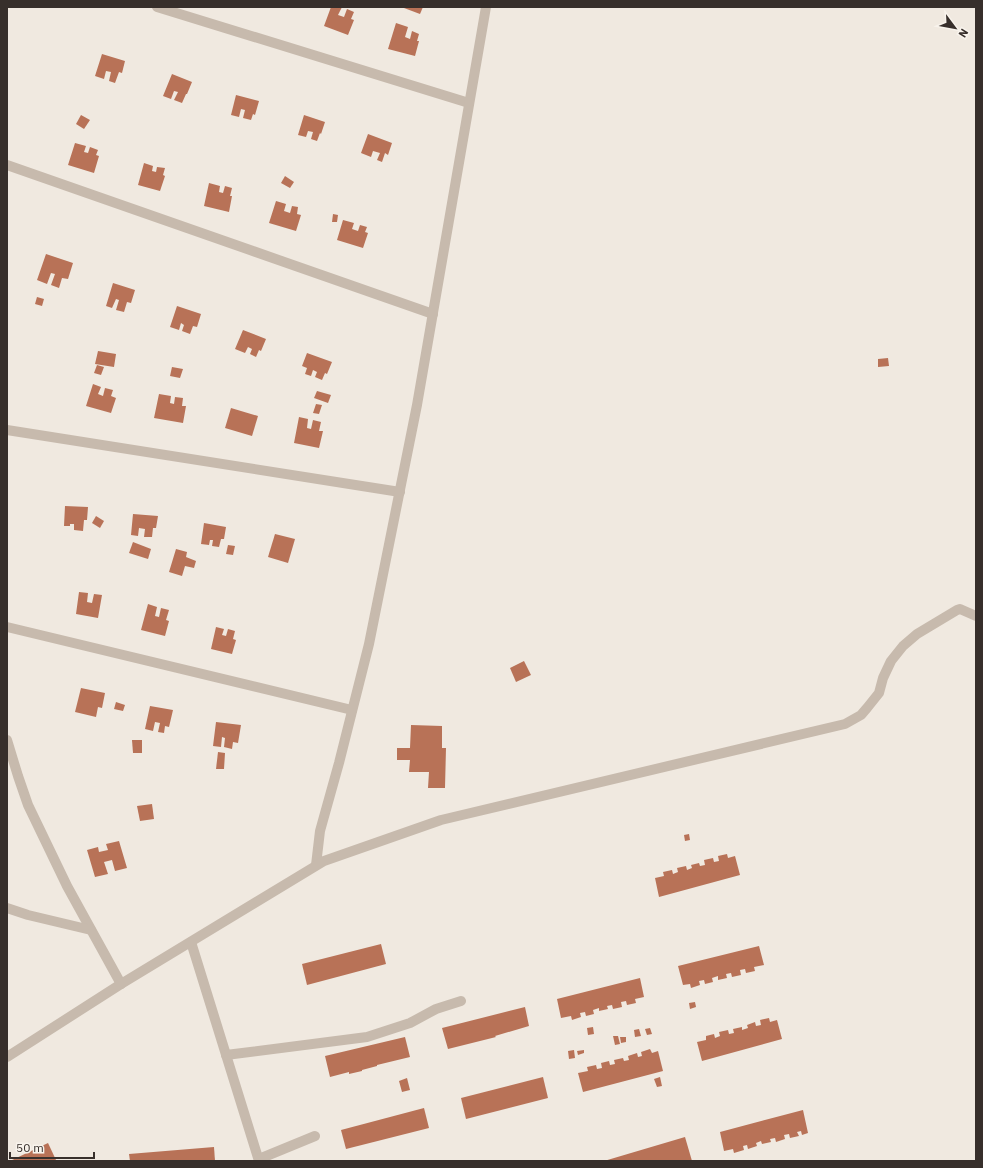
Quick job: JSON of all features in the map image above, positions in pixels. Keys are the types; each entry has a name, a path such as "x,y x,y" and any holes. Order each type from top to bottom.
{"street":[{"path":"157,7 469,103"},
{"path":"316,865 320,831 369,644 400,492 417,405 486,7"},
{"path":"7,165 433,314"},
{"path":"7,430 400,492"},
{"path":"7,1057 120,984 324,861 441,820 846,724 861,715 879,693 890,661 903,646 917,634 960,609 976,616"},
{"path":"7,627 352,710"},
{"path":"7,740 28,805 67,886 120,984"},
{"path":"7,908 28,915 91,930"},
{"path":"190,942 259,1160 315,1136"},
{"path":"226,1055 367,1037 410,1023 436,1009 461,1000"}],"building":[{"path":"331,7 342,7 338,15 344,17 347,9 354,12 351,19 354,20 348,35 324,26"},
{"path":"423,7 420,14 404,8"},
{"path":"396,23 408,27 405,37 410,39 412,31 419,34 417,41 419,41 415,56 388,49"},
{"path":"102,54 125,61 122,73 119,72 115,83 109,81 111,72 106,71 104,79 95,76"},
{"path":"172,74 192,82 182,103 174,100 178,92 174,91 171,99 163,96"},
{"path":"236,95 259,101 255,115 253,114 251,120 243,118 245,110 241,109 239,117 231,115"},
{"path":"81,115 90,120 84,129 76,124"},
{"path":"304,115 325,122 317,141 311,139 313,132 308,131 306,137 298,135"},
{"path":"368,134 392,143 388,155 385,153 382,162 377,160 380,153 373,151 371,157 361,153"},
{"path":"75,143 86,146 84,152 88,153 90,147 98,150 96,155 99,156 94,173 68,165"},
{"path":"144,163 153,166 152,171 156,172 157,167 165,168 163,175 165,176 160,191 138,185"},
{"path":"285,176 294,182 290,188 281,183"},
{"path":"209,183 220,186 219,192 223,193 225,186 232,188 229,212 204,206"},
{"path":"276,201 286,204 284,211 290,213 292,206 298,207 297,214 301,215 296,231 269,223"},
{"path":"333,214 338,215 337,222 332,222"},
{"path":"343,220 354,223 352,229 358,231 360,225 367,227 365,232 368,233 363,248 337,240"},
{"path":"46,254 73,263 68,279 62,278 59,288 51,285 55,274 51,273 47,284 37,280"},
{"path":"113,283 135,290 131,303 127,302 124,312 116,310 119,300 116,299 112,308 106,306"},
{"path":"37,297 44,299 42,306 35,304"},
{"path":"177,306 201,314 197,327 193,326 190,334 182,331 184,325 181,323 179,330 170,327"},
{"path":"243,330 266,339 261,351 259,350 256,357 250,354 252,349 248,347 245,353 235,349"},
{"path":"98,351 116,354 114,367 95,364"},
{"path":"307,353 332,362 327,374 325,373 322,380 315,377 317,372 313,370 311,376 305,374 307,368 302,366"},
{"path":"888,358 889,366 878,367 878,359"},
{"path":"97,365 104,367 101,375 94,373"},
{"path":"172,367 183,369 180,378 170,376"},
{"path":"93,384 101,387 98,394 103,396 105,388 113,390 111,396 116,398 111,413 86,406"},
{"path":"317,391 331,395 328,403 314,398"},
{"path":"159,394 171,396 170,403 174,404 175,397 183,398 182,406 186,406 183,423 154,418"},
{"path":"316,404 322,405 319,414 313,413"},
{"path":"231,408 258,416 252,436 225,428"},
{"path":"299,417 308,419 307,428 311,429 313,420 321,422 319,431 323,431 319,448 294,443"},
{"path":"65,506 88,507 87,520 84,520 83,531 74,530 74,524 64,526"},
{"path":"133,514 158,516 156,528 153,528 152,537 144,537 145,529 139,528 138,536 131,535"},
{"path":"96,516 104,521 100,528 92,523"},
{"path":"204,523 226,527 224,539 221,539 219,547 212,546 213,540 210,540 209,545 201,544"},
{"path":"275,534 295,539 288,563 268,557"},
{"path":"133,542 151,549 148,559 129,553"},
{"path":"228,545 235,546 233,555 226,554"},
{"path":"176,549 187,552 186,557 196,561 194,568 185,566 182,576 169,572"},
{"path":"79,592 88,593 87,602 92,603 94,594 102,595 98,618 76,614"},
{"path":"148,604 157,607 155,616 159,617 161,608 169,610 166,620 169,621 165,636 141,630"},
{"path":"216,627 224,629 222,635 226,636 228,629 235,631 233,639 236,640 232,654 211,649"},
{"path":"524,661 531,675 516,682 510,668"},
{"path":"81,688 105,693 102,708 98,707 96,717 75,712"},
{"path":"116,702 125,705 123,711 114,709"},
{"path":"150,706 173,710 169,727 165,726 164,733 158,732 160,723 155,722 153,731 145,729"},
{"path":"216,722 241,725 238,743 233,742 232,749 224,747 225,738 222,737 221,747 213,746"},
{"path":"411,725 442,726 442,748 446,748 445,788 428,788 429,772 409,772 410,760 397,760 397,748 410,748"},
{"path":"132,740 142,740 142,753 133,753"},
{"path":"218,752 225,753 224,769 216,769"},
{"path":"152,804 154,819 140,821 137,806"},
{"path":"689,834 690,840 685,841 684,835"},
{"path":"119,841 127,868 115,871 112,860 104,862 108,874 95,877 87,850 98,847 99,852 108,850 106,844"},
{"path":"727,854 728,858 735,856 740,875 659,897 655,878 664,876 663,872 672,870 673,874 678,872 677,868 686,866 687,870 692,868 691,865 699,863 700,866 705,865 704,860 713,858 714,862 719,861 718,856"},
{"path":"381,944 386,964 307,985 302,964"},
{"path":"759,946 764,965 754,967 755,971 746,973 745,969 740,970 741,975 732,977 731,973 726,974 727,978 718,980 718,976 712,978 713,982 705,984 704,980 699,981 700,985 691,988 690,984 683,985 678,966"},
{"path":"640,978 644,997 635,999 636,1003 627,1005 626,1001 621,1002 622,1007 613,1009 612,1005 607,1006 608,1009 599,1011 599,1008 593,1010 594,1014 586,1016 585,1012 580,1013 581,1017 572,1020 571,1016 561,1018 557,999"},
{"path":"695,1002 696,1007 690,1009 689,1003"},
{"path":"525,1007 529,1026 495,1036 496,1037 448,1049 442,1028"},
{"path":"769,1018 770,1022 777,1020 782,1039 702,1061 697,1042 706,1040 706,1036 714,1034 715,1038 720,1036 719,1032 728,1030 729,1034 734,1033 733,1029 742,1027 742,1030 748,1028 747,1025 755,1022 756,1026 761,1025 760,1020"},
{"path":"593,1027 594,1034 588,1035 587,1028"},
{"path":"650,1028 652,1034 647,1035 645,1029"},
{"path":"639,1029 641,1036 635,1037 634,1030"},
{"path":"613,1036 618,1036 620,1044 615,1045"},
{"path":"405,1037 410,1057 377,1065 362,1071 349,1074 349,1072 330,1077 325,1056"},
{"path":"620,1037 626,1037 626,1042 621,1043"},
{"path":"650,1049 652,1053 658,1051 663,1071 583,1092 578,1073 588,1071 587,1067 596,1065 597,1069 602,1068 601,1063 609,1061 610,1065 615,1064 614,1060 623,1058 624,1061 629,1060 628,1056 637,1053 638,1057 642,1056 641,1052"},
{"path":"574,1050 575,1058 569,1059 568,1051"},
{"path":"584,1050 584,1053 578,1055 577,1051"},
{"path":"543,1077 548,1098 466,1119 461,1098"},
{"path":"660,1077 662,1086 657,1087 654,1079"},
{"path":"407,1078 410,1090 402,1092 399,1081"},
{"path":"424,1108 429,1128 346,1149 341,1130"},
{"path":"803,1110 808,1133 802,1135 801,1131 797,1132 799,1136 790,1138 789,1134 784,1135 785,1139 776,1142 775,1138 770,1139 771,1142 762,1144 761,1141 756,1143 757,1146 748,1149 747,1145 743,1146 744,1150 734,1153 733,1149 724,1151 720,1132"},
{"path":"685,1137 692,1161 604,1161"},
{"path":"48,1143 56,1160 10,1161"},
{"path":"214,1147 215,1161 130,1161 129,1154"}]}
